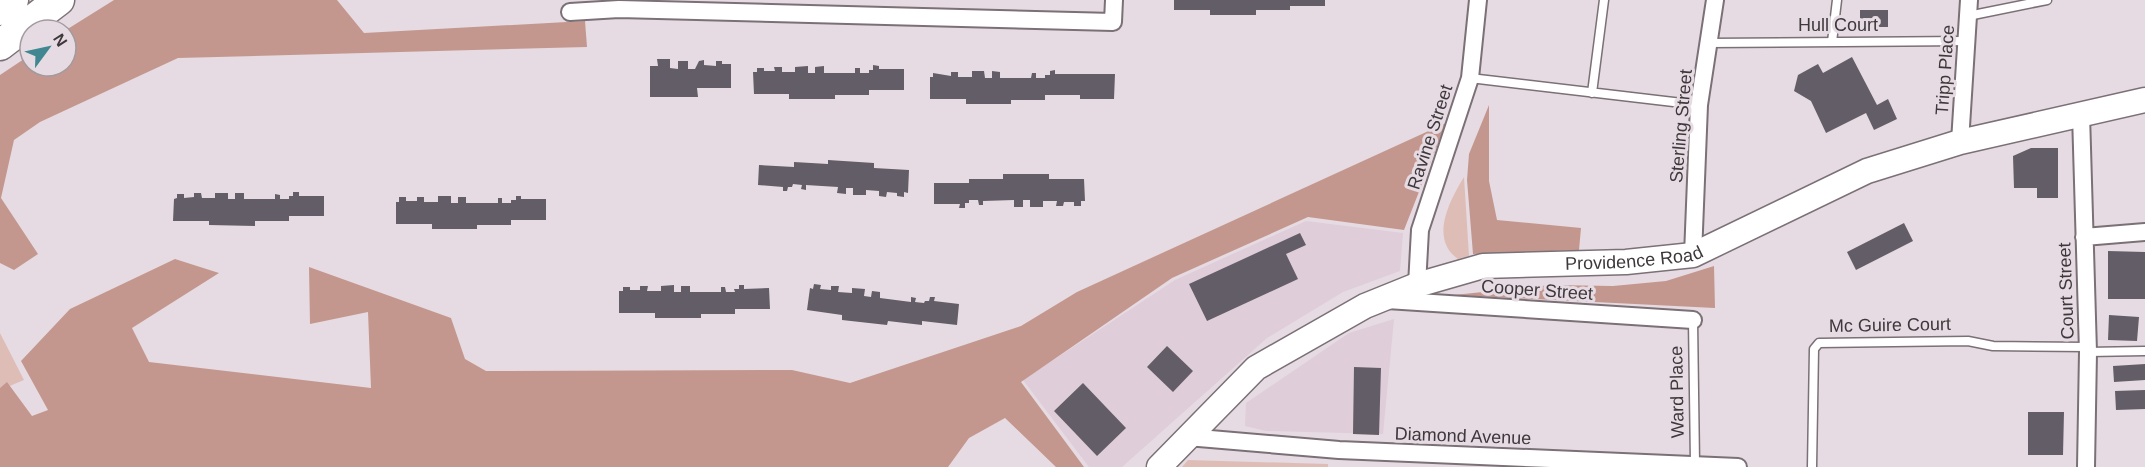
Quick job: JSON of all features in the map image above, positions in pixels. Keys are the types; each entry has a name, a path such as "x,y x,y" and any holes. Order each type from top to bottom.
{"highway":[{"path":"0,10 13,0"},
{"path":"0,45 59,0"}],"main road":[{"name":"Providence Road","path":"1159,467 1256,368 1380,300 1417,285 1483,266 1626,262 1693,255 1867,171 1960,142 2145,100"}],"street":[{"path":"570,12 620,9 1113,22 1114,0"},
{"name":"Ravine Street","path":"1417,285 1420,230 1470,78 1478,0"},
{"name":"Sterling Street","path":"1693,255 1699,105 1715,0"},
{"name":"Tripp Place","path":"1960,142 1969,8"},
{"name":"Court Street","path":"2081,114 2087,349 2086,467"},
{"path":"2084,237 2145,232"},
{"name":"Cooper Street","path":"1380,300 1693,320"},
{"name":"Diamond Avenue","path":"1187,438 1339,459 1695,464 1738,467"}],"lane":[{"path":"1592,93 1604,0"},
{"path":"1832,42 1837,0"},
{"path":"1969,8 2047,0"},
{"name":"Hull Court","path":"1708,43 1967,41"},
{"path":"1470,78 1699,105"},
{"name":"Ward Place","path":"1693,320 1695,464"},
{"name":"Mc Guire Court","path":"1812,467 1814,349 1819,343 1968,341 1993,346 2087,349"},
{"path":"2087,349 2145,351"}],"shaded area":[{"path":"114,0 337,0 364,33 585,21 587,47 178,58 40,122 14,140 1,198 38,254 14,270 0,263 0,75 18,63 18,78 78,78 78,22"},
{"path":"1489,105 1489,181 1497,220 1581,228 1579,250 1473,254 1467,180 1469,154"},
{"path":"1446,123 1404,230 1308,217 1172,278 1021,382 1084,467 1056,467 1005,418 969,438 948,467 0,467 0,388 7,382 32,416 48,410 21,361 70,309 175,259 219,273 132,328 149,362 371,388 368,312 310,324 309,267 451,318 465,359 486,371 792,370 850,383 1021,326 1077,292"},
{"path":"1464,177 1469,256 1458,259 1449,251 1443,230 1448,208"},
{"path":"1306,221 1403,233 1400,271 1343,292 1267,338 1122,467 1089,467 1023,380 1175,280"},
{"path":"1714,266 1715,308 1454,295 1551,285 1613,286 1666,281"},
{"path":"1394,319 1383,434 1266,431 1245,426 1246,403 1349,333"},
{"path":"0,333 24,380 0,390"},
{"path":"1188,460 1328,464 1328,467 1182,467"}],"building":[{"path":"1174,0 1325,0 1325,6 1290,6 1290,10 1256,10 1256,15 1210,15 1210,10 1174,10"},
{"path":"1860,10 1888,10 1888,27 1860,27"},
{"path":"1852,57 1877,105 1888,99 1897,119 1874,130 1866,113 1826,133 1811,101 1794,91 1798,75 1818,64 1823,73"},
{"path":"657,59 670,59 670,68 678,69 678,61 688,61 688,69 695,69 699,61 704,60 704,65 716,66 716,61 731,64 731,88 697,88 698,97 650,97 650,66 658,66"},
{"path":"873,65 879,66 879,69 904,69 904,90 869,90 869,95 835,95 835,99 789,99 789,94 754,94 753,72 757,72 757,68 764,68 764,71 775,71 774,67 782,67 782,72 795,72 795,67 808,66 808,73 815,73 815,67 824,66 824,73 855,73 855,68 860,68 860,73 869,73 869,70 873,70"},
{"path":"1055,70 1055,74 1115,74 1114,99 1080,99 1080,95 1045,95 1045,100 1011,100 1011,104 966,104 966,99 930,99 930,77 933,77 933,73 951,76 951,72 958,72 958,77 972,77 972,71 984,71 985,78 992,78 992,71 1000,72 1000,78 1031,78 1032,73 1036,73 1036,78 1045,78 1045,75 1050,75 1050,71"},
{"path":"2031,148 2058,148 2058,198 2037,198 2037,188 2014,188 2013,156"},
{"path":"828,160 874,163 874,168 909,170 908,193 904,192 904,197 897,196 897,193 887,192 886,197 879,196 879,191 866,190 866,195 853,195 853,188 846,188 846,194 837,193 838,187 806,185 806,190 801,189 802,185 793,184 792,187 788,187 787,191 783,191 783,187 758,185 759,165 794,167 794,162 828,164"},
{"path":"1003,174 1049,174 1049,179 1084,179 1085,201 1081,201 1081,206 1074,206 1074,202 1064,202 1063,206 1056,206 1057,201 1043,201 1043,207 1030,207 1030,200 1023,200 1023,207 1014,207 1014,200 983,201 983,205 979,205 978,200 969,200 969,203 965,203 965,208 959,208 960,204 934,204 934,183 969,183 969,179 1003,179"},
{"path":"293,192 299,192 299,196 324,196 324,216 289,216 289,221 255,221 255,226 209,225 209,221 173,221 174,199 177,198 177,194 184,194 184,198 194,197 194,193 201,193 202,198 215,198 215,193 228,193 228,199 235,199 235,193 244,193 244,199 275,199 275,194 280,195 280,199 289,199 289,196 293,196"},
{"path":"438,196 451,196 451,203 458,203 458,197 466,197 466,203 498,203 498,198 502,198 502,203 511,203 511,200 516,200 516,196 521,196 521,199 546,199 546,220 511,220 511,225 477,225 477,229 432,229 432,224 396,224 396,202 399,202 399,197 406,197 406,201 417,201 417,197 424,197 424,202 438,202"},
{"path":"1904,223 1913,241 1856,270 1847,252"},
{"path":"1300,233 1306,245 1286,254 1298,279 1207,321 1189,284"},
{"path":"2108,251 2145,252 2145,299 2108,299"},
{"path":"814,284 821,285 820,289 831,290 831,286 839,286 838,292 852,293 852,288 865,289 864,296 871,297 872,291 880,292 880,298 911,302 911,297 916,298 915,302 924,303 929,301 930,297 935,297 934,301 959,304 957,325 922,321 922,325 888,321 887,325 842,320 842,315 807,310 810,288 813,289"},
{"path":"674,285 674,292 681,292 681,286 690,286 690,292 721,292 721,287 725,287 726,292 735,292 734,289 739,289 739,285 744,285 744,289 769,288 770,309 735,309 735,314 701,314 701,318 655,318 655,313 619,313 619,291 623,291 623,287 640,290 640,286 648,286 647,291 661,291 661,286"},
{"path":"2109,315 2139,317 2137,341 2108,340"},
{"path":"1167,346 1193,371 1173,392 1147,367"},
{"path":"2145,364 2145,380 2114,382 2113,366"},
{"path":"1354,367 1381,368 1379,435 1353,434"},
{"path":"1083,383 1126,428 1097,456 1054,411"},
{"path":"2145,390 2145,409 2116,410 2115,391"},
{"path":"2028,412 2064,412 2063,455 2028,455"}]}
